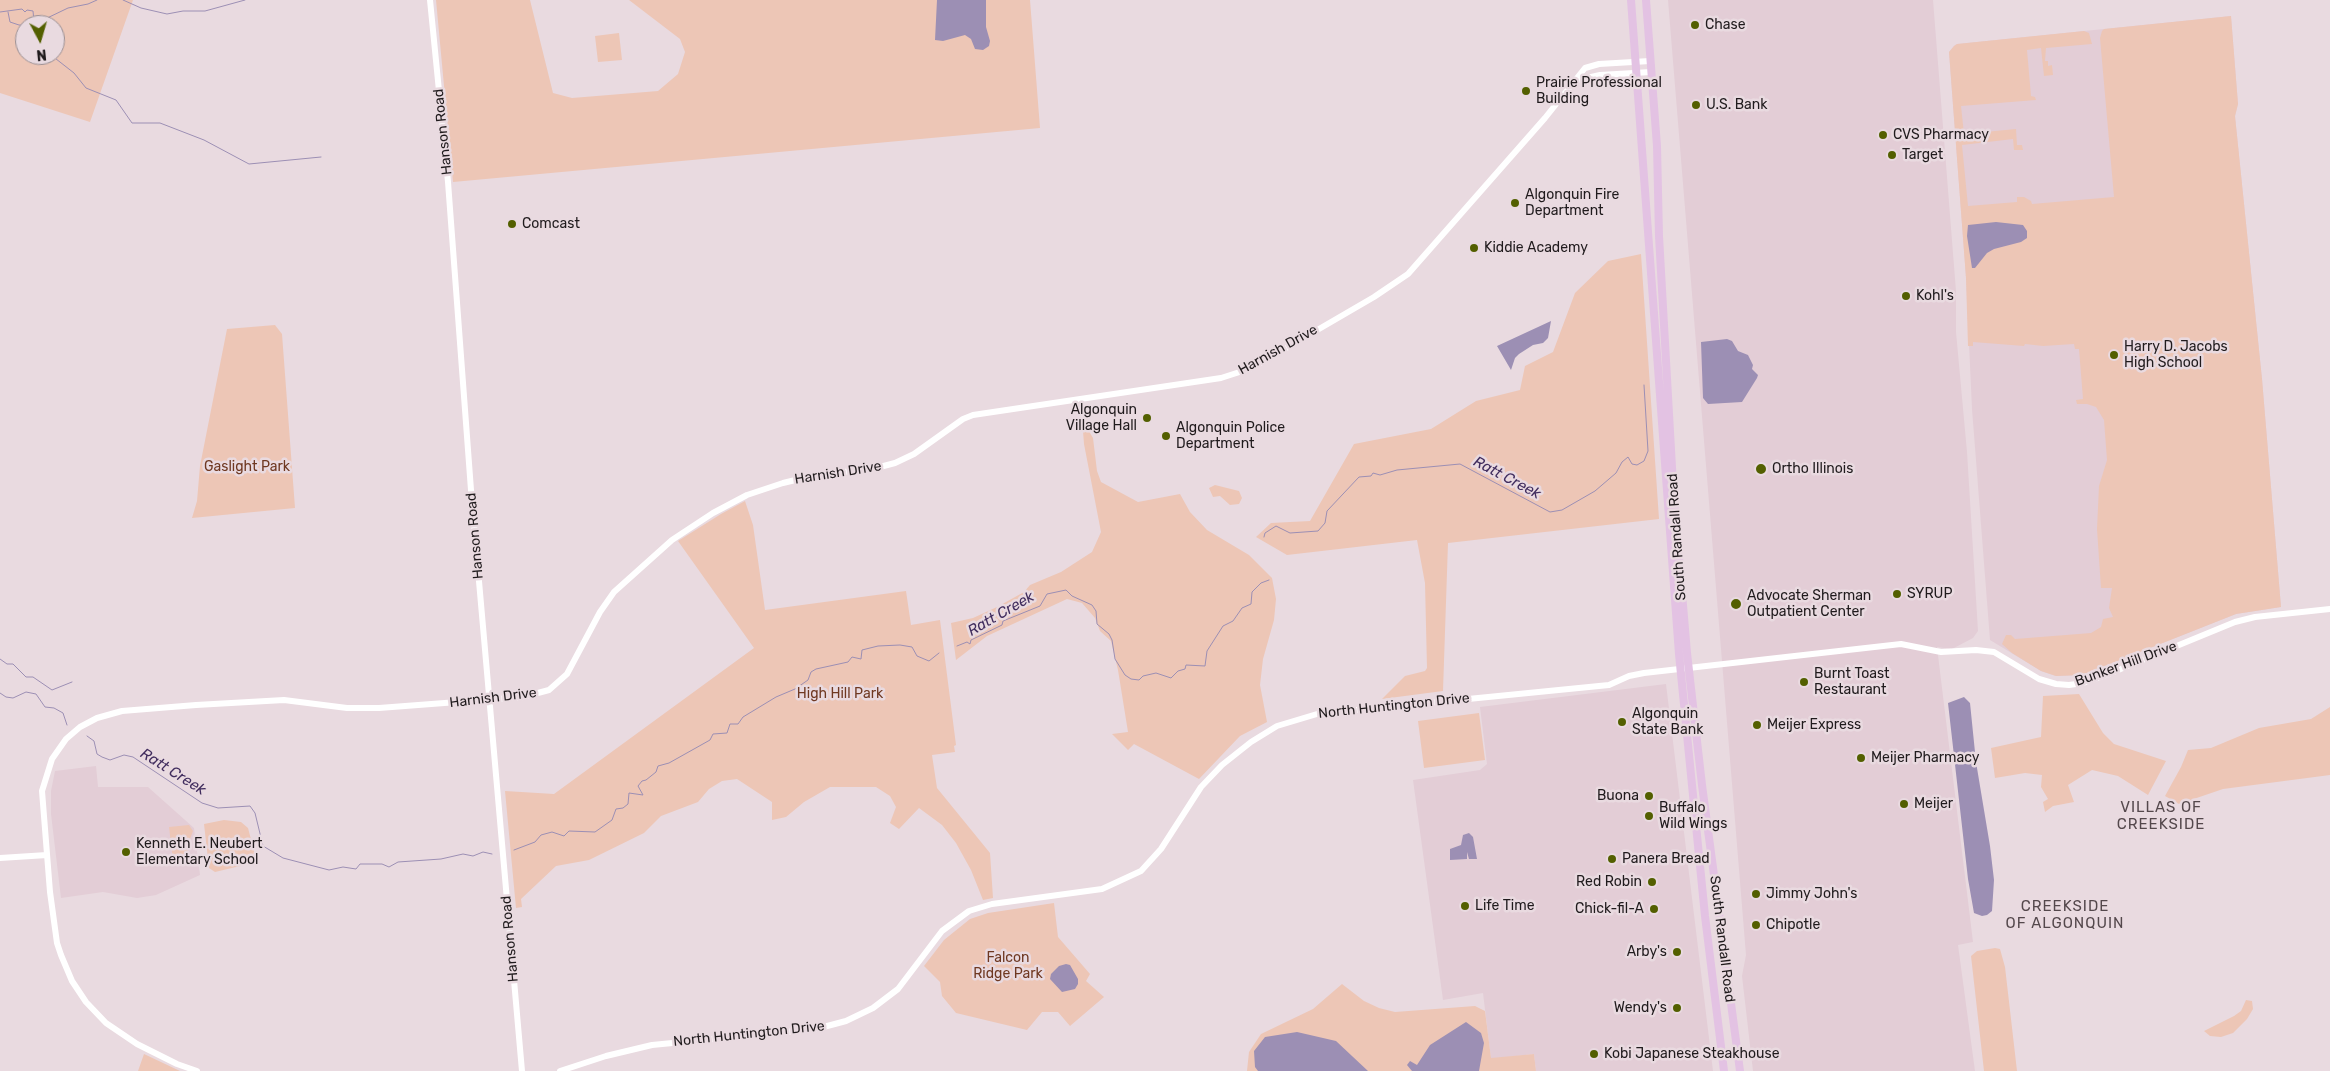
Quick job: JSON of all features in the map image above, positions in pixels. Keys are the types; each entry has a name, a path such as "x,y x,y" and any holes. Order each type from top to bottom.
{"main road":[{"name":"South Randall Road","path":"1631,0 1635,74 1704,916 1724,1071"},
{"name":"South Randall Road","path":"1646,0 1658,146 1659,236 1684,668 1702,785 1740,1071"}],"street":[{"name":"Hanson Road","path":"430,0 449,190 489,700 522,1071"},
{"name":"Harnish Drive","path":"46,855 42,791 47,771 55,754 66,739 80,727 97,718 122,712 284,700 360,709 489,700 532,695 556,685 575,662 600,612 614,592 684,531 747,495 812,476 876,468 895,463 914,454 963,419 982,413 1221,378 1252,368 1374,297 1408,274 1578,80 1586,68 1634,61 1650,61"},
{"path":"1578,80 1600,75 1651,72"},
{"name":"Bunker Hill Drive","path":"1684,668 1902,644 1942,652 1976,650 1994,652 2039,679 2069,685 2083,683 2106,675 2235,622 2255,617 2330,609"},
{"name":"North Huntington Drive","path":"560,1071 606,1056 652,1045 816,1029 846,1021 879,1004 898,989 942,931 969,911 992,904 1102,889 1141,871 1161,849 1201,787 1222,765 1251,742 1277,726 1317,714 1609,685 1629,676 1684,668"},
{"path":"0,858 46,855 57,943 72,981 86,1002 120,1034 177,1064 197,1071"}],"shaded area":[{"path":"937,0 986,0 986,27 990,41 989,46 983,50 975,49 971,39 965,35 943,41 935,40"},
{"path":"1668,0 1933,0 1956,291 1956,332 1967,452 1978,631 1973,638 1952,649 1937,647 1973,942 1958,945 1975,1071 1753,1071 1742,976 1746,955"},
{"name":"Harry D. Jacobs High School","path":"2231,16 2238,104 2235,116 2262,379 2281,607 2236,614 2082,675 2056,676 2041,671 1990,640 1972,409 1966,278 1949,52 1957,44"},
{"path":"1996,222 2023,225 2027,231 2027,238 2021,242 1994,249 1987,253 1975,268 1972,268 1967,236 1968,225"},
{"path":"1551,321 1548,338 1543,343 1533,345 1519,354 1515,358 1511,370 1497,346"},
{"path":"1727,339 1732,341 1738,351 1748,355 1753,365 1752,369 1758,375 1742,402 1708,404 1703,398 1701,342"},
{"path":"1666,684 1713,1071 1536,1071 1534,1054 1491,1059 1483,993 1443,1000 1413,780 1480,770 1487,764 1480,707"},
{"path":"1964,697 1970,703 1976,762 1994,880 1992,911 1982,916 1974,913 1968,879 1948,703"},
{"name":"Kenneth E. Neubert Elementary School","path":"96,766 98,787 148,787 194,828 200,875 156,895 137,898 103,892 61,898 51,814 51,791 55,771"},
{"path":"1469,833 1473,837 1477,859 1469,859 1467,852 1467,859 1450,860 1450,849 1461,845 1463,835"},
{"path":"1070,965 1078,979 1078,984 1075,989 1062,992 1050,979 1051,974 1059,966"},
{"path":"1466,1022 1481,1033 1484,1043 1479,1071 1412,1071 1407,1065 1410,1061 1417,1065 1430,1045"},
{"path":"1297,1032 1336,1041 1368,1071 1258,1071 1255,1067 1254,1051 1265,1037"}],"green space":[{"path":"0,0 133,0 90,122 0,93"},
{"path":"436,0 530,0 553,93 572,98 658,91 678,74 685,52 680,39 629,0 1030,0 1040,128 453,182"},
{"name":"Harry D. Jacobs High School","path":"2231,16 2238,104 2235,116 2262,379 2281,607 2236,614 2082,675 2056,676 2041,671 2012,653 2002,644 2006,635 2011,635 2015,639 2091,633 2101,627 2103,619 2113,617 2109,608 2112,588 2101,588 2097,529 2099,486 2107,460 2104,420 2096,407 2087,404 2077,404 2076,400 2083,399 2079,349 2075,349 2074,344 2043,346 2025,344 2024,346 1973,342 1973,346 1968,346 1966,278 1949,52 1957,44 2084,31 2089,33 2092,44 2046,48 2045,61 2048,61 2048,66 2052,65 2053,75 2044,76 2041,48 2027,50 2031,96 2035,97 2036,100 1961,106 1964,134 2016,129 2017,145 2022,145 2023,150 2014,150 2013,139 1962,145 1968,206 2017,202 2017,197 2024,197 2031,201 2032,204 2114,197 2100,38 2102,31 2104,29"},
{"path":"619,33 622,60 598,62 595,36"},
{"path":"1641,254 1659,519 1448,543 1443,691 1382,699 1405,676 1425,671 1427,668 1425,583 1417,540 1287,555 1256,537 1271,523 1310,521 1354,444 1431,429 1476,401 1520,390 1525,366 1553,352 1575,293 1608,261"},
{"name":"Gaslight Park","path":"275,325 282,334 295,508 192,518 197,501 200,466 227,329"},
{"path":"1087,416 1090,433 1093,438 1097,471 1101,482 1138,502 1180,494 1190,512 1207,530 1249,555 1272,578 1276,599 1274,620 1263,659 1260,685 1267,722 1240,736 1199,779 1134,744 1128,750 1112,734 1128,732 1118,670 1111,641 1100,631 1095,618 1082,603 1067,599 987,636 956,660 951,623 973,618 997,607 1024,592 1030,585 1061,572 1092,552 1101,532 1084,444 1082,418"},
{"path":"1215,485 1239,491 1242,498 1239,504 1230,505 1220,496 1213,497 1209,488"},
{"name":"High Hill Park","path":"745,501 753,525 765,610 906,591 911,625 940,620 956,745 954,746 955,752 932,755 937,788 990,853 993,898 983,900 971,870 956,843 942,825 919,808 899,829 890,823 896,807 890,796 876,787 830,787 804,802 786,817 772,820 772,802 737,779 722,781 709,789 698,802 661,816 644,833 589,860 556,866 521,899 522,907 516,908 505,791 554,794 754,648 678,541"},
{"path":"2079,694 2103,733 2114,744 2166,761 2148,795 2118,776 2092,770 2068,785 2074,802 2053,806 2045,812 2043,802 2048,799 2041,787 2042,775 2025,773 1995,778 1991,748 2041,737 2043,696"},
{"path":"2330,707 2330,775 2223,789 2179,804 2165,796 2188,750 2211,748 2259,728 2311,719"},
{"path":"1479,713 1485,760 1424,768 1418,721"},
{"path":"224,820 241,822 248,828 257,862 215,872 209,868 204,824"},
{"path":"189,825 193,831 188,844 189,860 173,860 169,827"},
{"name":"Falcon Ridge Park","path":"1054,903 1058,937 1090,974 1086,981 1104,997 1070,1026 1058,1012 1042,1012 1027,1030 956,1013 942,996 940,982 924,966 944,940 970,919 988,913"},
{"path":"2000,949 2005,967 2017,1071 1984,1071 1971,956 1977,951"},
{"path":"1342,984 1364,1001 1379,1008 1395,1012 1475,1006 1485,1011 1491,1058 1534,1054 1536,1071 1247,1071 1249,1052 1261,1034 1313,1009"},
{"path":"2246,1000 2252,1001 2253,1009 2247,1019 2233,1033 2221,1037 2210,1036 2204,1031 2241,1011"},
{"path":"144,1054 180,1071 138,1071"}],"waterway":[{"path":"0,12 22,9 25,12 27,10 33,11 34,21 41,21 68,8 97,0"},
{"path":"123,0 141,8 167,14 183,11 205,11 245,0"},
{"path":"8,12 10,22 15,24"},
{"path":"64,65 74,73 86,88 116,100 132,123 160,123 204,140 249,164 321,157"},
{"name":"Ratt Creek","path":"1264,537 1265,533 1276,526 1290,533 1318,531 1325,523 1327,511 1359,477 1371,476 1373,473 1380,475 1397,470 1460,464 1550,512 1562,510 1595,491 1616,473 1622,462 1628,457 1632,464 1637,465 1644,461 1648,451 1644,385"},
{"name":"Ratt Creek","path":"957,646 967,642 970,644 971,640 1002,625 1003,621 1040,606 1047,594 1066,590 1072,596 1092,605 1096,611 1097,624 1109,634 1112,640 1115,659 1125,675 1131,679 1139,680 1143,676 1156,673 1171,678 1178,671 1185,669 1186,665 1205,666 1207,651 1223,626 1233,621 1242,608 1251,604 1252,592 1261,583 1269,580"},
{"name":"Ratt Creek","path":"514,850 535,842 541,835 552,832 564,836 569,831 595,832 612,820 616,809 623,808 628,804 629,793 643,795 638,786 656,772 658,766 669,763 710,740 713,734 727,733 730,724 738,724 743,717 776,697 795,689 808,680 811,672 816,669 848,662 852,657 861,659 862,650 878,646 900,645 912,647 917,656 929,661 939,653"},
{"path":"0,659 7,664 13,664 26,677 33,677 52,690 72,682"},
{"name":"Ratt Creek","path":"0,693 6,697 13,698 26,692 36,694 45,707 54,708 63,713 67,725"},
{"name":"Ratt Creek","path":"87,736 94,741 97,754 102,757 110,760 124,755 133,757 202,803 218,808 250,806 255,813 263,846 283,858 329,870 343,867 356,869 360,864 382,864 389,867 398,862 441,859 463,854 473,856 483,852 492,854"}],"place":[{"name":"Chase","path":"1695,25"},
{"name":"Prairie Professional Building","path":"1526,91"},
{"name":"U.S. Bank","path":"1696,105"},
{"name":"CVS Pharmacy","path":"1883,135"},
{"name":"Target","path":"1892,155"},
{"name":"Algonquin Fire Department","path":"1515,203"},
{"name":"Comcast","path":"512,224"},
{"name":"Kiddie Academy","path":"1474,248"},
{"name":"Kohl's","path":"1906,296"},
{"name":"Harry D. Jacobs High School","path":"2114,355"},
{"name":"Algonquin Village Hall","path":"1147,418"},
{"name":"Algonquin Police Department","path":"1166,436"},
{"name":"Ortho Illinois","path":"1761,469"},
{"name":"SYRUP","path":"1897,594"},
{"name":"Advocate Sherman Outpatient Center","path":"1736,604"},
{"name":"Burnt Toast Restaurant","path":"1804,682"},
{"name":"Algonquin State Bank","path":"1622,722"},
{"name":"Meijer Express","path":"1757,725"},
{"name":"Meijer Pharmacy","path":"1861,758"},
{"name":"Buona","path":"1649,796"},
{"name":"Meijer","path":"1904,804"},
{"name":"Buffalo Wild Wings","path":"1649,816"},
{"name":"Kenneth E. Neubert Elementary School","path":"126,852"},
{"name":"Panera Bread","path":"1612,859"},
{"name":"Red Robin","path":"1652,882"},
{"name":"Jimmy John's","path":"1756,894"},
{"name":"Life Time","path":"1465,906"},
{"name":"Chick-fil-A","path":"1654,909"},
{"name":"Chipotle","path":"1756,925"},
{"name":"Arby's","path":"1677,952"},
{"name":"Wendy's","path":"1677,1008"},
{"name":"Kobi Japanese Steakhouse","path":"1594,1054"}],"district":[{"name":"VILLAS OF CREEKSIDE","path":"2161,816"},
{"name":"CREEKSIDE OF ALGONQUIN","path":"2065,916"}]}
